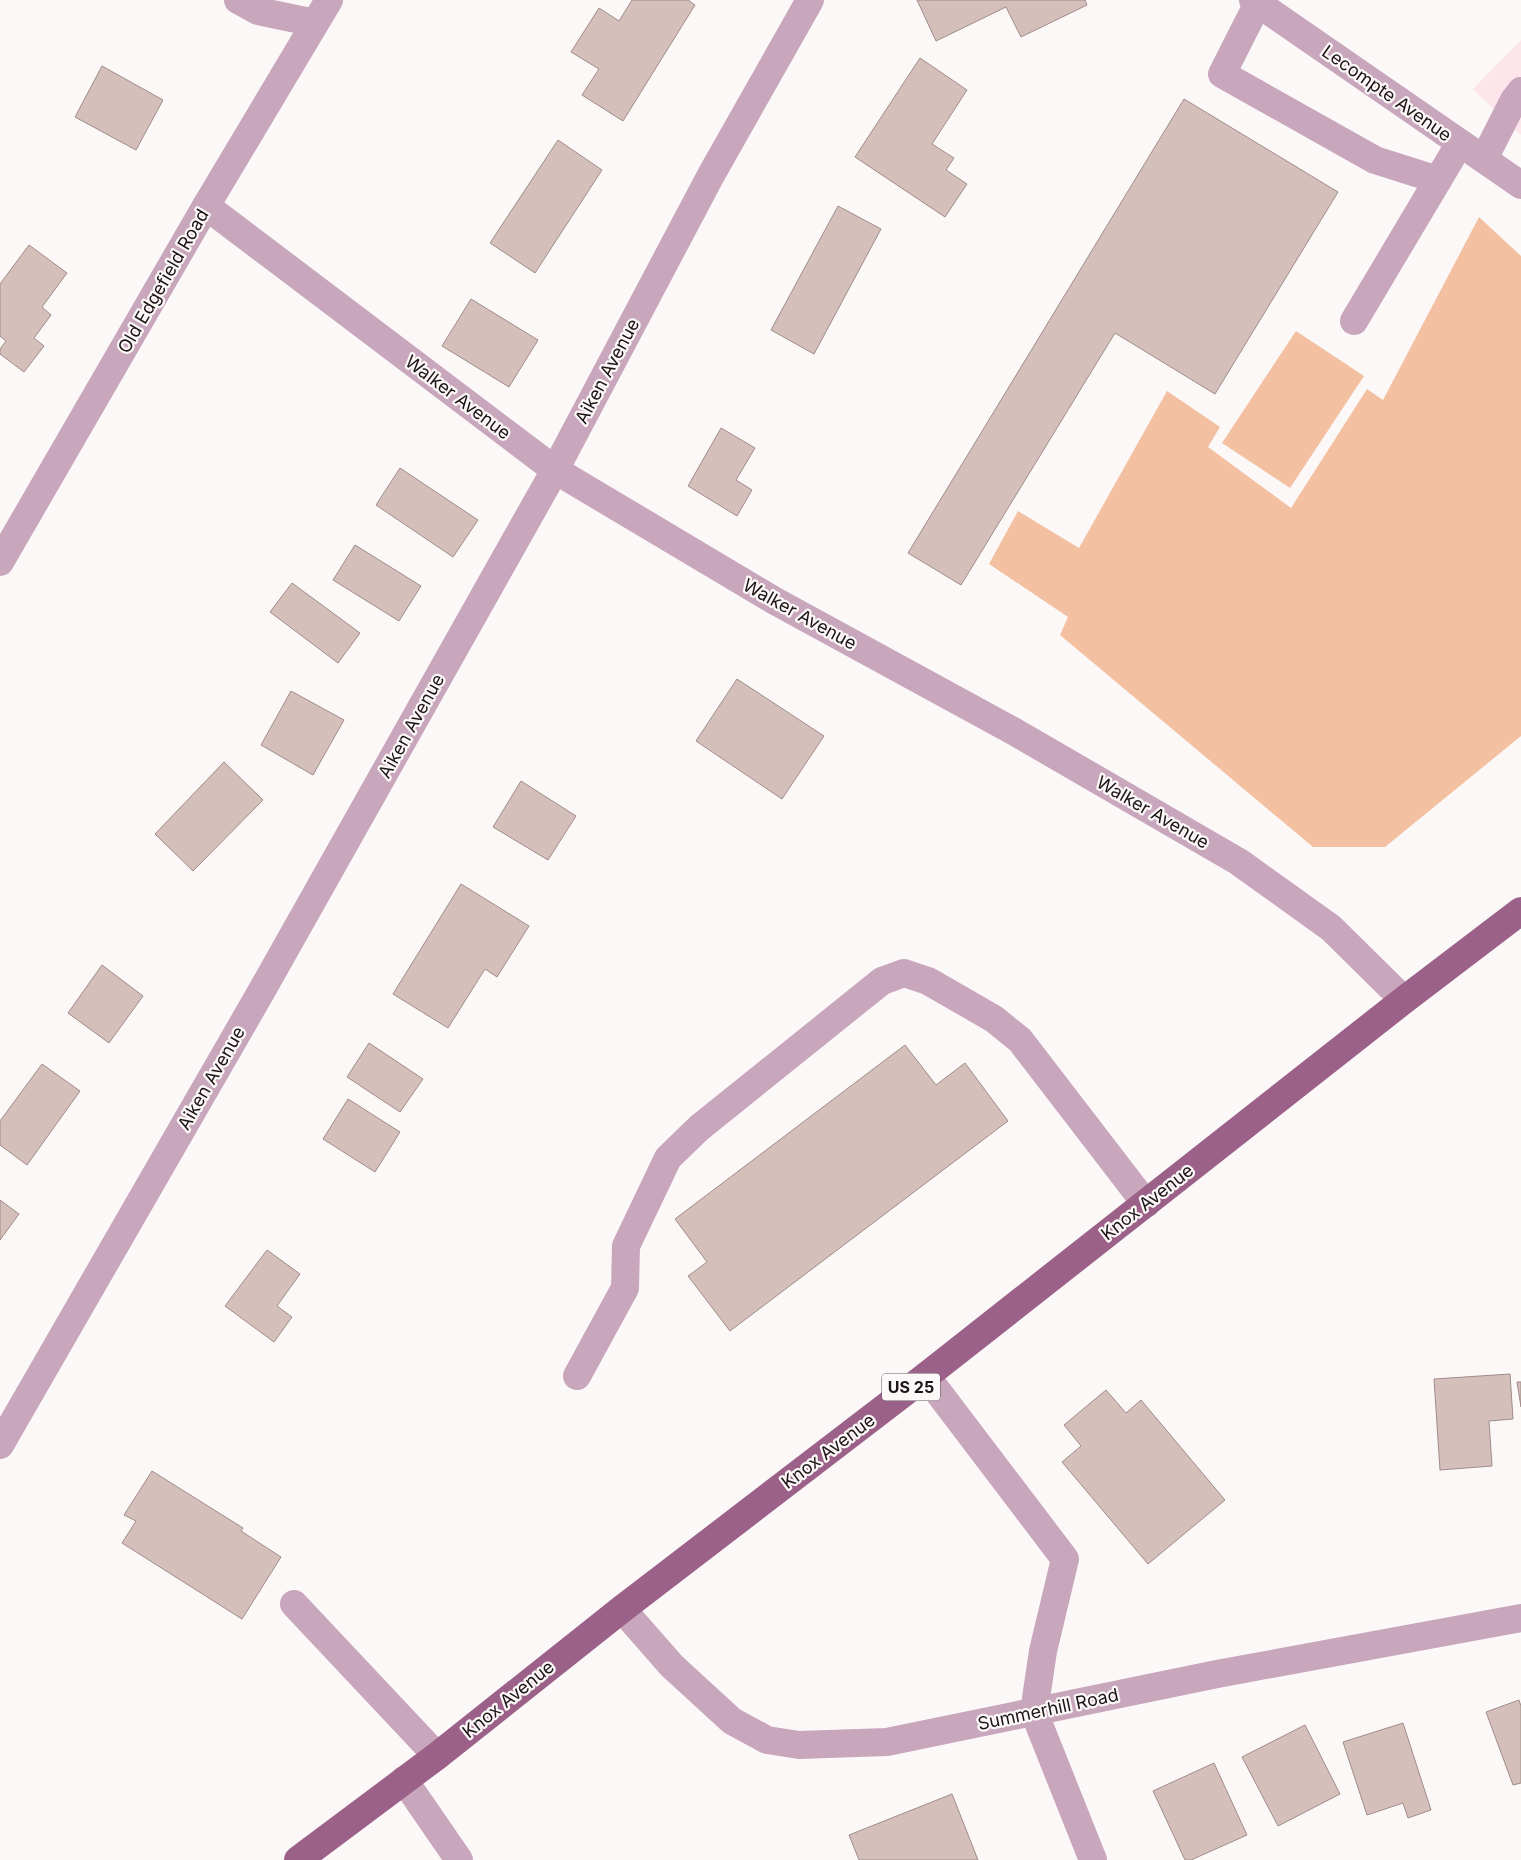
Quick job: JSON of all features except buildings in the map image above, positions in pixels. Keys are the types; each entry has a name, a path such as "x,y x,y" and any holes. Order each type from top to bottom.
{"main road":[{"name":"Knox Avenue","path":"298,1860 437,1756 622,1609 926,1376 1404,1000 1521,911"}],"street":[{"path":"238,0 258,11 315,24"},
{"name":"Old Edgefield Road","path":"0,562 206,206 329,0"},
{"name":"Aiken Avenue","path":"0,1445 256,1001 555,470 711,175 810,0"},
{"path":"1255,2 1222,74 1375,160 1438,180"},
{"name":"Lecompte Avenue","path":"1255,2 1521,186"},
{"path":"1484,159 1514,100 1521,92"},
{"path":"1354,321 1460,143"},
{"name":"Walker Avenue","path":"206,206 555,470 775,601 1015,732 1239,862 1331,928 1404,1000"},
{"path":"577,1376 625,1288 626,1246 668,1158 699,1128 882,981 904,973 928,981 994,1019 1020,1040 1146,1204"},
{"path":"926,1376 1065,1559 1044,1651 1034,1712 1093,1860"},
{"path":"294,1604 437,1756"},
{"name":"Summerhill Road","path":"622,1609 672,1666 732,1721 768,1740 800,1745 887,1742 1217,1674 1521,1618"},
{"path":"404,1780 459,1860"}],"shaded area":[{"path":"1521,40 1521,135 1473,89"},
{"path":"1479,217 1521,256 1521,736 1385,847 1313,847 1060,635 1068,617 989,564 1018,511 1079,548 1167,391 1220,427 1208,447 1291,508 1367,389 1383,400"},
{"path":"1296,331 1364,376 1290,488 1222,443"}]}
